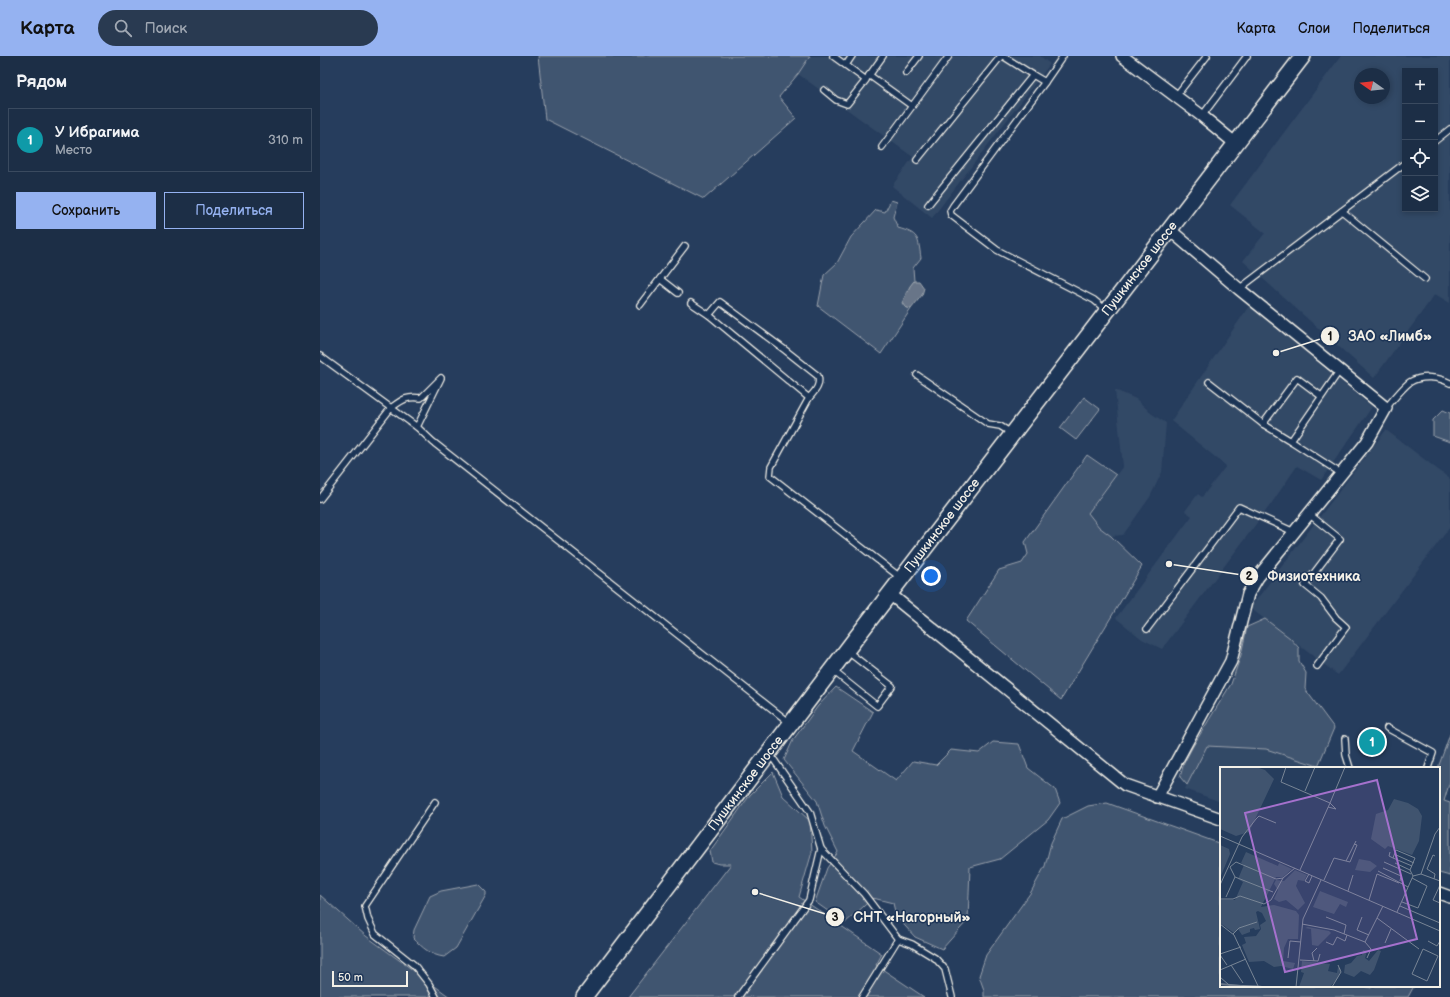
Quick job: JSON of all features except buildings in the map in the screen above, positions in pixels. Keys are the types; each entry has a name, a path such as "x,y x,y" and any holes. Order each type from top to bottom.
{"main road":[{"name":"Пушкинское шоссе","path":"584,997 831,670 1303,56"}],"street":[{"path":"1122,56 1202,116 1236,144"},
{"path":"1157,797 1231,662 1248,594 1258,577 1367,442 1386,408 1239,289 1170,230"},
{"path":"890,594 1125,785 1220,819"},
{"path":"1440,893 1450,897"}],"lane":[{"path":"833,56 912,106"},
{"path":"846,65 852,56"},
{"path":"824,90 836,100 847,104 883,56"},
{"path":"906,73 919,56"},
{"path":"882,147 949,56"},
{"path":"917,160 1002,56 1045,82"},
{"path":"1062,56 1045,82 953,206 950,211 950,215 997,250 1094,300 1108,311"},
{"path":"1176,96 1207,56"},
{"path":"1202,116 1247,56"},
{"path":"928,205 1033,75"},
{"path":"1436,140 1450,129"},
{"path":"1239,289 1402,165"},
{"path":"1342,211 1425,279"},
{"path":"640,305 685,246"},
{"path":"660,279 678,293"},
{"path":"709,316 720,302 818,376 820,380 817,388 809,398 770,468 770,476 902,578"},
{"path":"691,303 809,398"},
{"path":"320,356 417,427 433,442 790,724"},
{"path":"1291,441 1340,370"},
{"path":"917,375 988,424 1000,426 1013,434"},
{"path":"320,498 391,408 404,398 421,398 441,378 417,427"},
{"path":"1263,424 1297,378 1321,396"},
{"path":"1386,408 1410,382 1425,378 1443,379 1450,383"},
{"path":"1209,382 1263,424 1342,474"},
{"path":"1147,629 1239,507 1294,532"},
{"path":"1309,514 1340,539 1305,584 1321,598 1336,618 1346,627 1317,666"},
{"path":"831,670 877,706 892,686 846,651"},
{"path":"1387,728 1433,753 1428,767"},
{"path":"1345,739 1346,755 1350,767"},
{"path":"768,753 810,812 821,849 864,894 898,939 912,944 935,958 945,969 952,997"},
{"path":"435,802 365,906 368,919 376,934 414,965 429,984 436,997"},
{"path":"738,997 809,900 821,849"},
{"path":"862,997 898,939"}],"shaded area":[{"path":"538,56 810,56 798,74 779,97 796,118 704,199 545,119"},
{"path":"810,56 1040,56 1050,64 932,218 892,186 913,157 798,74"},
{"path":"1341,56 1450,56 1450,303 1435,294 1374,378 1243,261 1265,233 1230,205"},
{"path":"891,200 897,202 893,217 898,228 910,232 916,237 921,258 913,268 914,281 906,293 905,307 911,309 881,354 818,306 824,275 837,263 851,237 876,210 885,212"},
{"path":"914,281 919,281 924,288 922,295 911,309 905,307 902,303"},
{"path":"1249,306 1372,407 1321,480 1297,466 1271,504 1162,649 1142,639 1116,618 1192,516 1185,511 1198,494 1202,497 1226,466 1171,421"},
{"path":"1115,390 1136,399 1152,414 1166,423 1162,472 1150,497 1123,535 1111,536 1099,527 1088,513 1123,466"},
{"path":"1084,397 1100,409 1076,440 1060,428"},
{"path":"1443,410 1450,413 1450,442 1433,436 1433,420"},
{"path":"1386,430 1450,479 1450,527 1338,675 1250,608"},
{"path":"1087,455 1116,475 1088,513 1099,527 1111,536 1142,566 1061,700 966,621 999,570 1022,563 1028,554 1025,542"},
{"path":"1265,619 1290,638 1299,648 1299,661 1306,673 1305,689 1334,728 1318,766 1266,749 1207,746 1187,785 1180,777 1184,763 1231,684 1241,655 1247,627"},
{"path":"836,687 873,712 853,751 896,781 913,761 936,765 951,750 979,753 993,742 1019,744 1028,768 1055,789 1060,803 1048,820 1000,859 970,867 968,920 942,949 915,937 896,916 893,903 873,898 845,923 815,902 827,868 838,852 825,826 817,801 784,760 793,740 818,706"},
{"path":"1450,734 1450,781 1444,801 1450,803 1450,876 1440,873 1440,767 1438,767"},
{"path":"1207,746 1266,749 1318,766 1220,767 1220,802 1185,789"},
{"path":"773,772 783,796 810,821 812,852 799,897 882,954 876,965 924,997 628,997 731,864 719,864 712,862 710,851 750,795"},
{"path":"1107,803 1220,844 1220,987 1413,987 1408,997 984,997 984,990 979,976 986,955 1031,892 1045,866 1051,843 1062,819 1088,806"},
{"path":"478,884 486,892 486,895 456,948 444,957 439,956 427,950 413,938 414,930 430,896 441,891"},
{"path":"320,895 366,936 450,997 320,997"}],"place":[{"name":"ЗАО «Лимб»","path":"1276,353"},
{"name":"Физиотехника","path":"1169,564"},
{"name":"У Ибрагима","path":"1372,742"},
{"name":"СНТ «Нагорный»","path":"755,892"}]}
